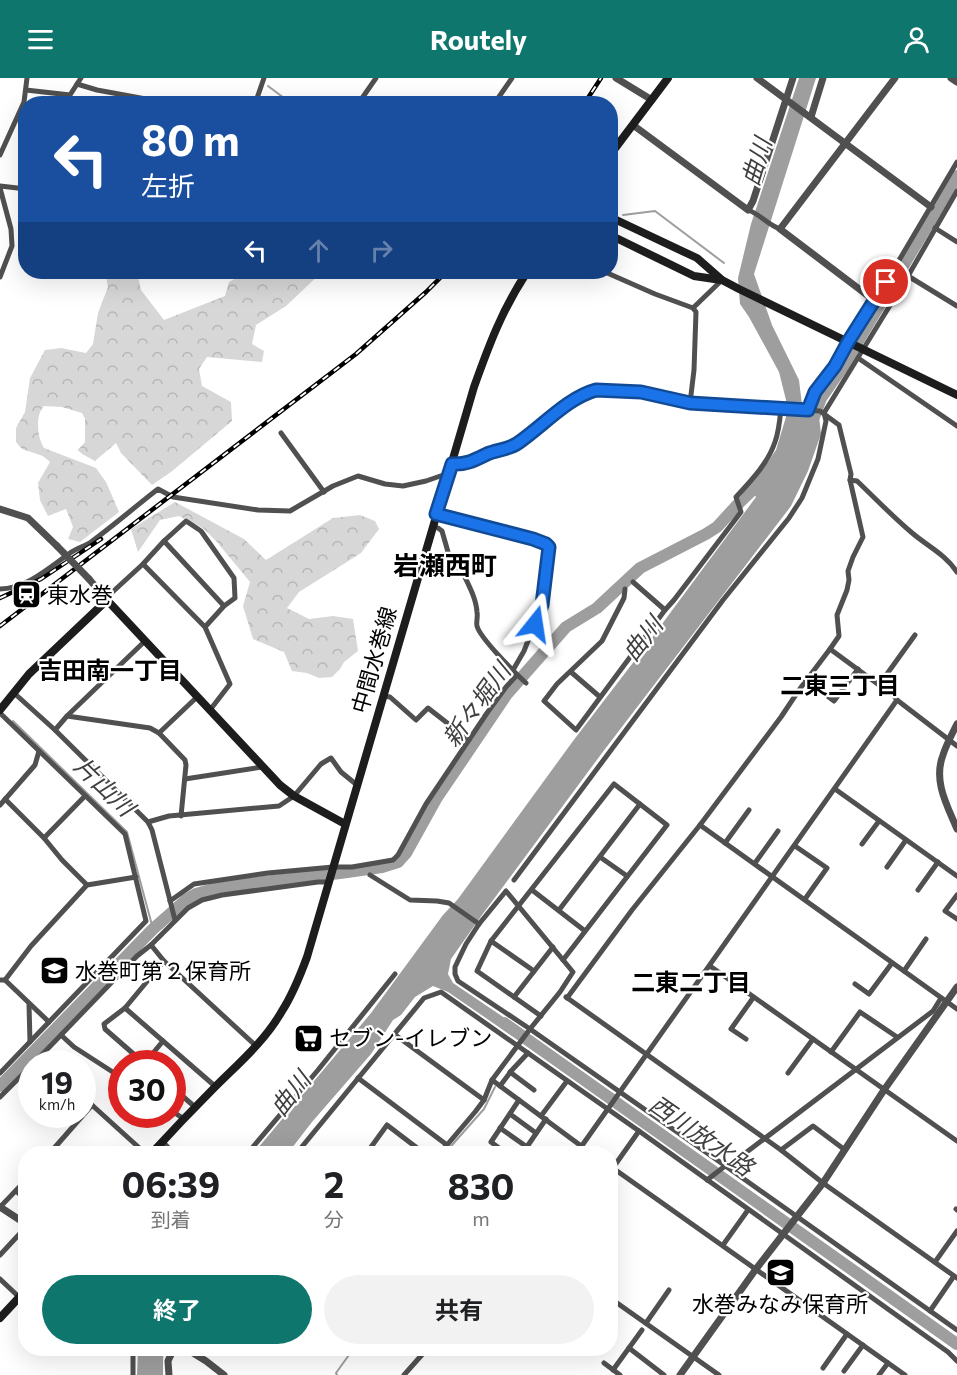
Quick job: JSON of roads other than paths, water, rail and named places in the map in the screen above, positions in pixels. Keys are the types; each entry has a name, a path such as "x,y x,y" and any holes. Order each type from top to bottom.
{"main road":[{"path":"618,144 668,78"},
{"path":"618,221 698,258 722,280 739,289 957,396"},
{"path":"618,239 694,276 722,280"},
{"name":"中間水巻線","path":"186,1117 267,1034 296,987 307,957 474,387 494,333 523,279"},
{"path":"0,711 29,674 106,599 280,785 294,796 345,824"},
{"name":"中間水巻線","path":"158,1146 175,1128"},
{"path":"0,1318 18,1298"}],"street":[{"path":"25,96 27,78"},
{"path":"26,90 70,95 81,78"},
{"path":"258,96 264,78"},
{"path":"363,96 376,78"},
{"path":"500,96 512,78"},
{"path":"616,78 652,99"},
{"path":"757,78 931,207"},
{"path":"751,211 793,78"},
{"path":"809,116 823,78"},
{"path":"777,228 895,78"},
{"path":"951,78 957,82"},
{"path":"77,84 130,96"},
{"path":"0,155 18,115"},
{"path":"633,124 875,301"},
{"path":"808,410 815,392 835,366 957,162"},
{"path":"0,277 12,246 12,229 0,187 18,188"},
{"path":"822,412 858,358 861,349 908,276 957,191"},
{"path":"935,228 957,242"},
{"path":"908,276 957,306"},
{"path":"618,278 693,308 696,312 690,403"},
{"path":"693,308 722,280"},
{"path":"858,358 957,426"},
{"path":"452,464 462,465 517,444 573,401 596,390 641,392 690,403 822,412 839,425 851,474 850,480 863,537 848,571 847,590 837,615 839,636 700,825 632,910 567,998"},
{"path":"625,589 624,598 602,641 557,684 544,701 576,730 741,512 736,496 767,459 775,443 781,408"},
{"path":"514,880 723,600 795,508 809,484 818,459 826,421 822,412"},
{"path":"281,433 324,492"},
{"path":"0,589 9,589 24,582 89,543 158,489 173,497 258,510 290,511 333,486 358,476 385,484 403,486 449,473"},
{"path":"850,480 857,481 909,531 939,552 957,572"},
{"path":"0,509 28,518 106,599 186,521 201,531 234,578 235,598 224,606 205,627"},
{"path":"436,514 533,539 549,547 542,605 524,651 513,670"},
{"path":"433,526 442,531 452,566 461,569 471,590 477,610 476,625 480,632 491,647 526,683"},
{"path":"164,541 224,606"},
{"path":"143,564 205,627 230,684 210,711"},
{"path":"633,582 665,610"},
{"path":"879,685 915,635"},
{"path":"55,730 145,641"},
{"path":"830,649 957,746"},
{"path":"806,680 834,701 858,669"},
{"path":"571,672 600,697"},
{"path":"170,901 194,884 268,873 352,867 393,860 426,804 469,740 506,687 518,675"},
{"path":"14,693 148,822 175,920"},
{"path":"383,696 390,697 416,720 428,708 469,740"},
{"path":"159,733 197,697"},
{"path":"492,1080 581,1146 897,700"},
{"path":"0,711 124,834 147,921 3,1067 0,1073"},
{"path":"67,716 150,728 159,733 185,760 181,816"},
{"path":"957,724 942,756 939,771 941,791 957,829"},
{"path":"0,805 35,765 39,751"},
{"path":"148,822 169,816 279,806 294,796 321,764 331,759 341,772 357,785"},
{"path":"184,779 262,768"},
{"path":"541,1016 477,971 491,941 614,784 667,825 563,960"},
{"path":"835,789 957,876"},
{"path":"44,838 85,796"},
{"path":"5,799 87,885"},
{"path":"559,910 640,804"},
{"path":"725,843 749,810"},
{"path":"862,844 879,821"},
{"path":"700,825 957,1009"},
{"path":"755,863 778,831"},
{"path":"887,867 906,840"},
{"path":"795,846 826,868 805,899"},
{"path":"600,857 627,876"},
{"path":"918,891 938,862"},
{"path":"370,875 410,900 449,903 478,924"},
{"path":"49,1022 2,980 87,885 136,877"},
{"path":"47,1050 137,956 188,908 202,900 222,895 328,882"},
{"path":"532,890 585,931"},
{"path":"358,1078 447,1145 475,1112 484,1100 492,1080 529,1030 560,992 573,972 506,891 478,924 466,944 455,967 458,981 529,1030 619,1094 726,1166 957,1330"},
{"path":"957,895 945,911 957,919"},
{"path":"904,971 926,939"},
{"path":"491,941 534,971"},
{"path":"151,945 164,961 256,1046"},
{"path":"514,997 553,948"},
{"path":"129,1050 105,1029 104,1024 125,1008 164,961"},
{"path":"855,984 869,994 892,963"},
{"path":"710,966 957,1141"},
{"path":"254,1146 395,975"},
{"path":"707,1180 933,1011 957,987"},
{"path":"303,1146 424,998 441,992 519,1044 528,1053 784,1234 948,1352 957,1361"},
{"path":"560,992 956,1277 930,1311"},
{"path":"746,1039 731,1029 753,998"},
{"path":"680,1375 756,1269 823,1183 944,1000"},
{"path":"29,1004 30,1042"},
{"path":"125,1008 216,1087"},
{"path":"831,1052 860,1012 897,1037"},
{"path":"394,1034 484,1100"},
{"path":"61,1035 74,1047 108,1069"},
{"path":"788,1073 813,1039"},
{"path":"155,1050 163,1041"},
{"path":"500,1086 528,1053"},
{"path":"510,1072 534,1090"},
{"path":"0,1097 18,1078"},
{"path":"527,1146 567,1081"},
{"path":"186,1099 195,1107"},
{"path":"496,1146 490,1142 519,1100"},
{"path":"96,1109 137,1146"},
{"path":"510,1114 536,1133"},
{"path":"372,1146 387,1125 415,1146"},
{"path":"781,1150 813,1126 845,1150"},
{"path":"56,1146 72,1128"},
{"path":"500,1128 525,1146"},
{"path":"618,1160 639,1131"},
{"path":"162,1141 167,1146"},
{"path":"618,1174 723,1245 905,1375"},
{"path":"16,1191 0,1207 18,1219"},
{"path":"723,1245 748,1210"},
{"path":"935,1262 957,1232"},
{"path":"0,1255 18,1234"},
{"path":"0,1279 18,1296"},
{"path":"646,1323 669,1290"},
{"path":"618,1304 718,1375"},
{"path":"613,1370 642,1330"},
{"path":"823,1368 847,1334"},
{"path":"844,1371 863,1345"},
{"path":"629,1348 664,1375"},
{"path":"133,1356 133,1375"},
{"path":"169,1375 168,1361 170,1356"},
{"path":"198,1356 224,1375"},
{"path":"404,1375 422,1356"},
{"path":"604,1363 620,1375"},
{"path":"879,1375 888,1363"}],"waterway":[{"path":"268,86 281,96"},
{"name":"新々堀川","path":"806,430 821,398 843,366 957,176"},
{"path":"623,215 655,211 724,263"},
{"name":"新々堀川","path":"0,1086 153,929 196,894 220,887 340,873 382,867 398,862 406,853 436,799 507,694 566,627 597,608 640,568 717,527 764,479"},
{"name":"片山川","path":"13,721 127,832 153,929"},
{"name":"西川放水路","path":"504,1023 957,1344"},
{"path":"451,1146 484,1109 495,1087"},
{"path":"337,1375 336,1373 348,1356"}],"railway":[{"path":"589,96 601,78"},
{"path":"0,626 356,354 439,279"},
{"path":"0,598 41,579 101,539"}],"place":[{"name":"東水巻","path":"26,595"},
{"name":"水巻町第２保育所","path":"54,971"},
{"name":"セブン-イレブン","path":"308,1038"},
{"name":"水巻みなみ保育所","path":"780,1272"}],"district":[{"name":"岩瀬西町","path":"445,566"},
{"name":"吉田南一丁目","path":"110,671"},
{"name":"二東三丁目","path":"840,686"},
{"name":"二東二丁目","path":"691,983"}],"water label":[{"name":"曲川","path":"757,162"},
{"name":"曲川","path":"643,639"},
{"name":"曲川","path":"291,1094"}]}
